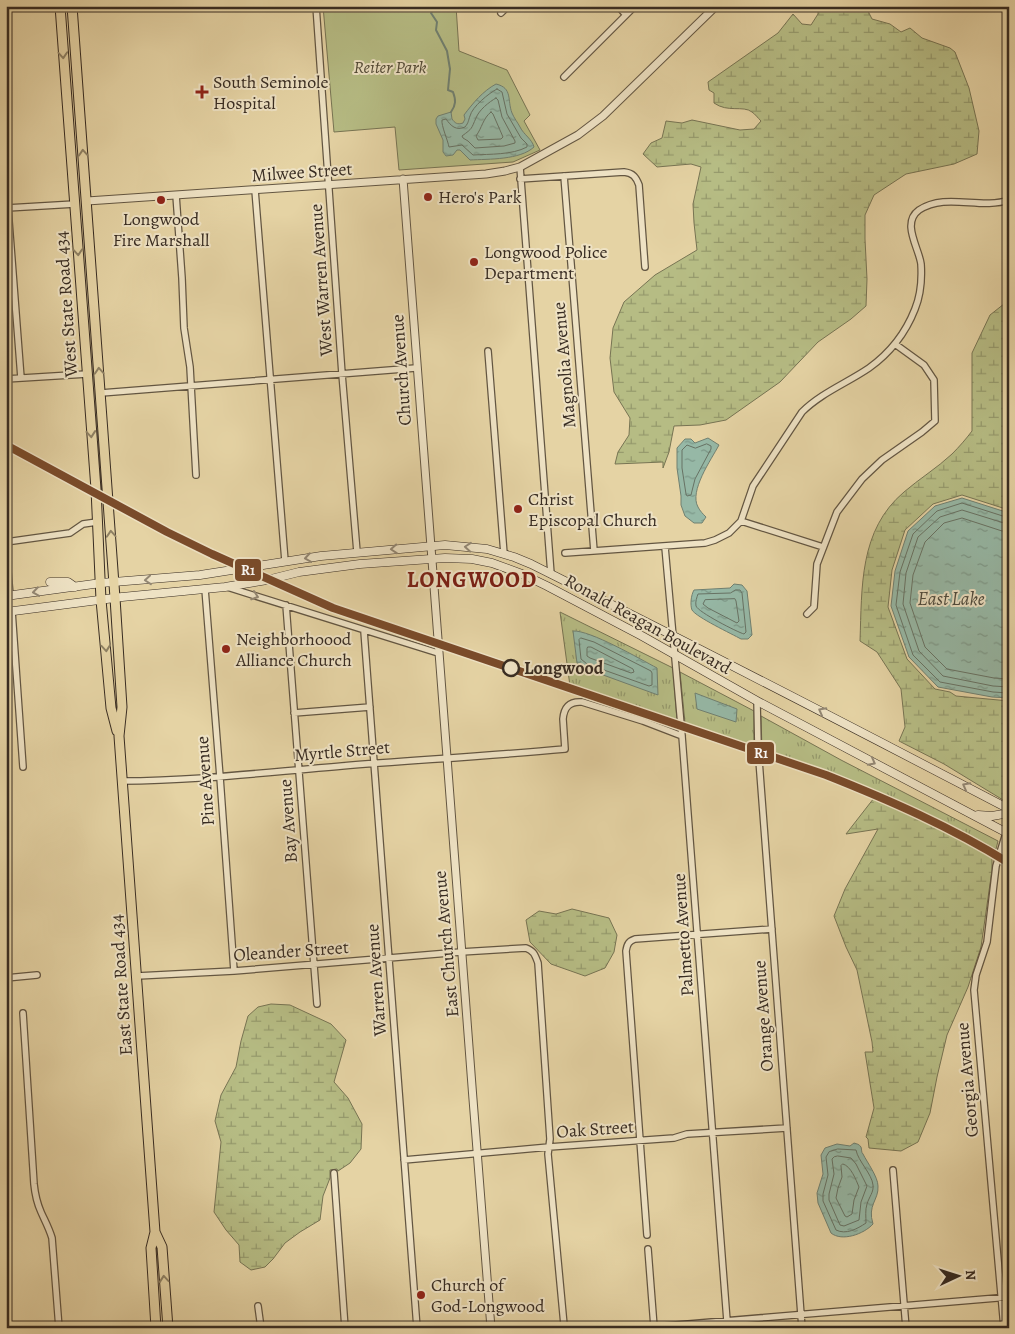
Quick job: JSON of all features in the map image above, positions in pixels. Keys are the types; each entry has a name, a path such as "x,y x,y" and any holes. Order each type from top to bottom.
{"main road":[{"name":"West State Road 434","path":"60,6 102,600"},
{"name":"West State Road 434","path":"72,6 115,598"},
{"path":"73,184 79,195 87,201"},
{"path":"75,204 88,224"},
{"name":"Ronald Reagan Boulevard","path":"8,596 114,582 200,575 285,561 357,552 445,545 486,549 531,564 768,683 1009,809"},
{"name":"Ronald Reagan Boulevard","path":"9,611 205,589 267,580 330,567 458,558 492,564 522,574 547,586 757,701 1008,832"},
{"path":"547,586 550,574"},
{"path":"50,582 68,582 75,587"},
{"name":"East State Road 434","path":"115,598 122,707 118,736"},
{"name":"East State Road 434","path":"102,600 111,708 118,736 122,781 155,1232"},
{"path":"974,815 992,816 1009,813"},
{"path":"155,1232 151,1248 156,1328"},
{"path":"155,1232 162,1247 168,1328"}],"street":[{"name":"West Warren Avenue","path":"316,6 342,374 357,552"},
{"path":"501,13 508,6"},
{"path":"618,6 626,16"},
{"path":"564,76 635,6"},
{"path":"550,574 520,167 578,135 603,116 716,6"},
{"name":"Milwee Street","path":"87,201 486,174 505,172 520,167"},
{"path":"520,179 630,172 635,176 639,185 645,267"},
{"name":"Magnolia Avenue","path":"564,176 594,551"},
{"name":"Church Avenue","path":"403,179 422,448 432,559"},
{"path":"254,190 285,561"},
{"path":"176,195 184,328 190,368 196,475"},
{"path":"565,553 705,543 729,533 741,521 753,486 802,412 813,402 870,367 895,344 908,324 920,292 922,276 920,261 911,230 912,218 918,211 937,203 958,201 996,203 1009,200"},
{"path":"21,378 7,208 75,204"},
{"path":"806,614 814,607 817,564 837,512 862,479 882,460 935,421 934,380 924,365 895,344"},
{"path":"488,351 504,554"},
{"path":"101,394 416,368"},
{"path":"6,379 87,374"},
{"path":"741,521 822,547"},
{"path":"6,542 70,533 84,524 97,522"},
{"name":"Palmetto Avenue","path":"665,547 698,934 727,1321"},
{"path":"6,549 8,596"},
{"name":"East Church Avenue","path":"432,559 491,1328"},
{"path":"225,586 438,653"},
{"name":"Pine Avenue","path":"205,589 234,971"},
{"name":"Bay Avenue","path":"286,605 317,1004"},
{"path":"9,611 23,767"},
{"name":"Warren Avenue","path":"364,631 418,1328"},
{"name":"Orange Avenue","path":"757,701 758,747 802,1328"},
{"name":"Myrtle Street","path":"122,781 220,777 565,749 563,714 568,705 575,702 582,702 643,721 682,736"},
{"path":"294,713 370,707"},
{"name":"Georgia Avenue","path":"1004,1328 1005,1298 974,990 976,975 987,942 996,866 1008,832"},
{"path":"646,1235 626,951 628,942 635,939 772,929"},
{"name":"Oleander Street","path":"137,976 234,971 461,952 526,948 532,950 538,963 549,1147"},
{"path":"6,978 37,975"},
{"path":"23,1013 34,1184 36,1199 52,1238 59,1328"},
{"name":"Oak Street","path":"404,1160 674,1138 687,1134 787,1128"},
{"path":"549,1147 548,1154 564,1328"},
{"path":"893,1170 906,1328"},
{"path":"334,1172 345,1328"},
{"path":"648,1249 654,1327"},
{"path":"641,1328 706,1325 727,1321 801,1314 1005,1298"},
{"path":"258,1306 261,1328"}],"green space":[{"name":"Reiter Park","path":"323,6 456,6 459,51 507,70 530,115 524,121 540,150 513,162 399,170 395,127 334,132"},
{"path":"818,6 868,6 867,9 872,19 890,24 901,32 910,28 922,38 950,48 955,52 969,88 979,131 977,154 954,164 906,174 874,195 865,215 866,306 818,342 780,382 726,420 700,425 674,426 669,452 663,468 663,462 615,464 618,452 629,435 630,418 614,392 610,358 613,328 624,302 655,275 697,250 693,204 701,167 691,164 657,167 643,154 651,143 662,138 666,121 682,123 692,120 740,130 754,129 761,121 748,110 725,108 714,103 714,93 709,90 708,82 778,33 793,14 802,24 811,25 818,14"},
{"path":"1009,300 1009,510 962,495 933,504 905,530 892,570 888,607 907,659 935,689 950,692 956,696 1009,701 1008,803 944,764 899,741 905,727 901,689 877,652 860,641 861,600 866,560 878,524 889,507 904,492 952,454 972,431 972,353 990,315"},
{"path":"560,612 673,668 677,721 570,686"},
{"path":"680,672 754,711 754,747 685,723"},
{"path":"761,716 841,760 998,841 996,849 874,798 833,774 762,750"},
{"path":"874,798 992,847 992,870 981,947 968,987 947,1035 930,1113 918,1142 901,1151 869,1148 866,1137 874,1108 865,1052 873,1052 872,1042 857,970 834,916 845,889 878,829 846,834"},
{"path":"572,909 609,918 617,935 614,952 605,968 585,976 551,964 530,942 526,920 539,911 556,914"},
{"path":"271,1004 290,1005 331,1024 346,1040 334,1082 348,1098 362,1124 361,1149 350,1163 338,1171 337,1169 330,1170 330,1178 323,1196 320,1220 285,1243 265,1267 251,1270 240,1262 239,1245 214,1212 221,1142 215,1121 221,1095 236,1067 248,1016 258,1007"}],"water":[{"path":"496,84 505,88 513,115 534,147 513,157 504,158 470,160 460,150 457,150 453,155 446,156 443,152 443,140 436,124 438,116 451,112 454,122 458,124 463,123 464,115 471,106"},
{"path":"708,438 719,445 702,476 696,493 698,507 706,517 702,523 694,523 685,516 681,505 677,448 685,439 691,439 695,443"},
{"name":"East Lake","path":"962,498 1009,513 1009,698 992,697 938,687 909,657 891,606 895,571 908,531 935,506"},
{"path":"734,584 742,585 747,591 752,635 748,639 741,639 700,617 691,608 694,590 730,588"},
{"path":"573,631 603,640 657,668 658,695 584,668 577,663"},
{"path":"695,693 737,709 736,722 697,709"},
{"path":"854,1143 861,1147 876,1178 878,1191 871,1212 873,1224 859,1234 841,1237 831,1233 818,1203 817,1193 823,1174 821,1155 825,1148 837,1144 850,1146"}],"waterway":[{"path":"433,7 434,9 431,13 437,22 436,30 447,51 450,69 448,90 453,92 455,100 455,105 451,112"}],"transit line":[{"name":"R1","path":"6,445 167,532 333,608 826,775 919,815 1009,863"}],"place":[{"name":"South Seminole Hospital","path":"202,92"},
{"name":"Hero's Park","path":"428,197"},
{"name":"Longwood Fire Marshall","path":"161,200"},
{"name":"Longwood Police Department","path":"474,262"},
{"name":"Christ Episcopal Church","path":"518,509"},
{"name":"Neighborhoood Alliance Church","path":"226,649"},
{"name":"Longwood","path":"511,668"},
{"name":"Church of God-Longwood","path":"421,1295"}],"district":[{"name":"LONGWOOD","path":"472,580"}]}
